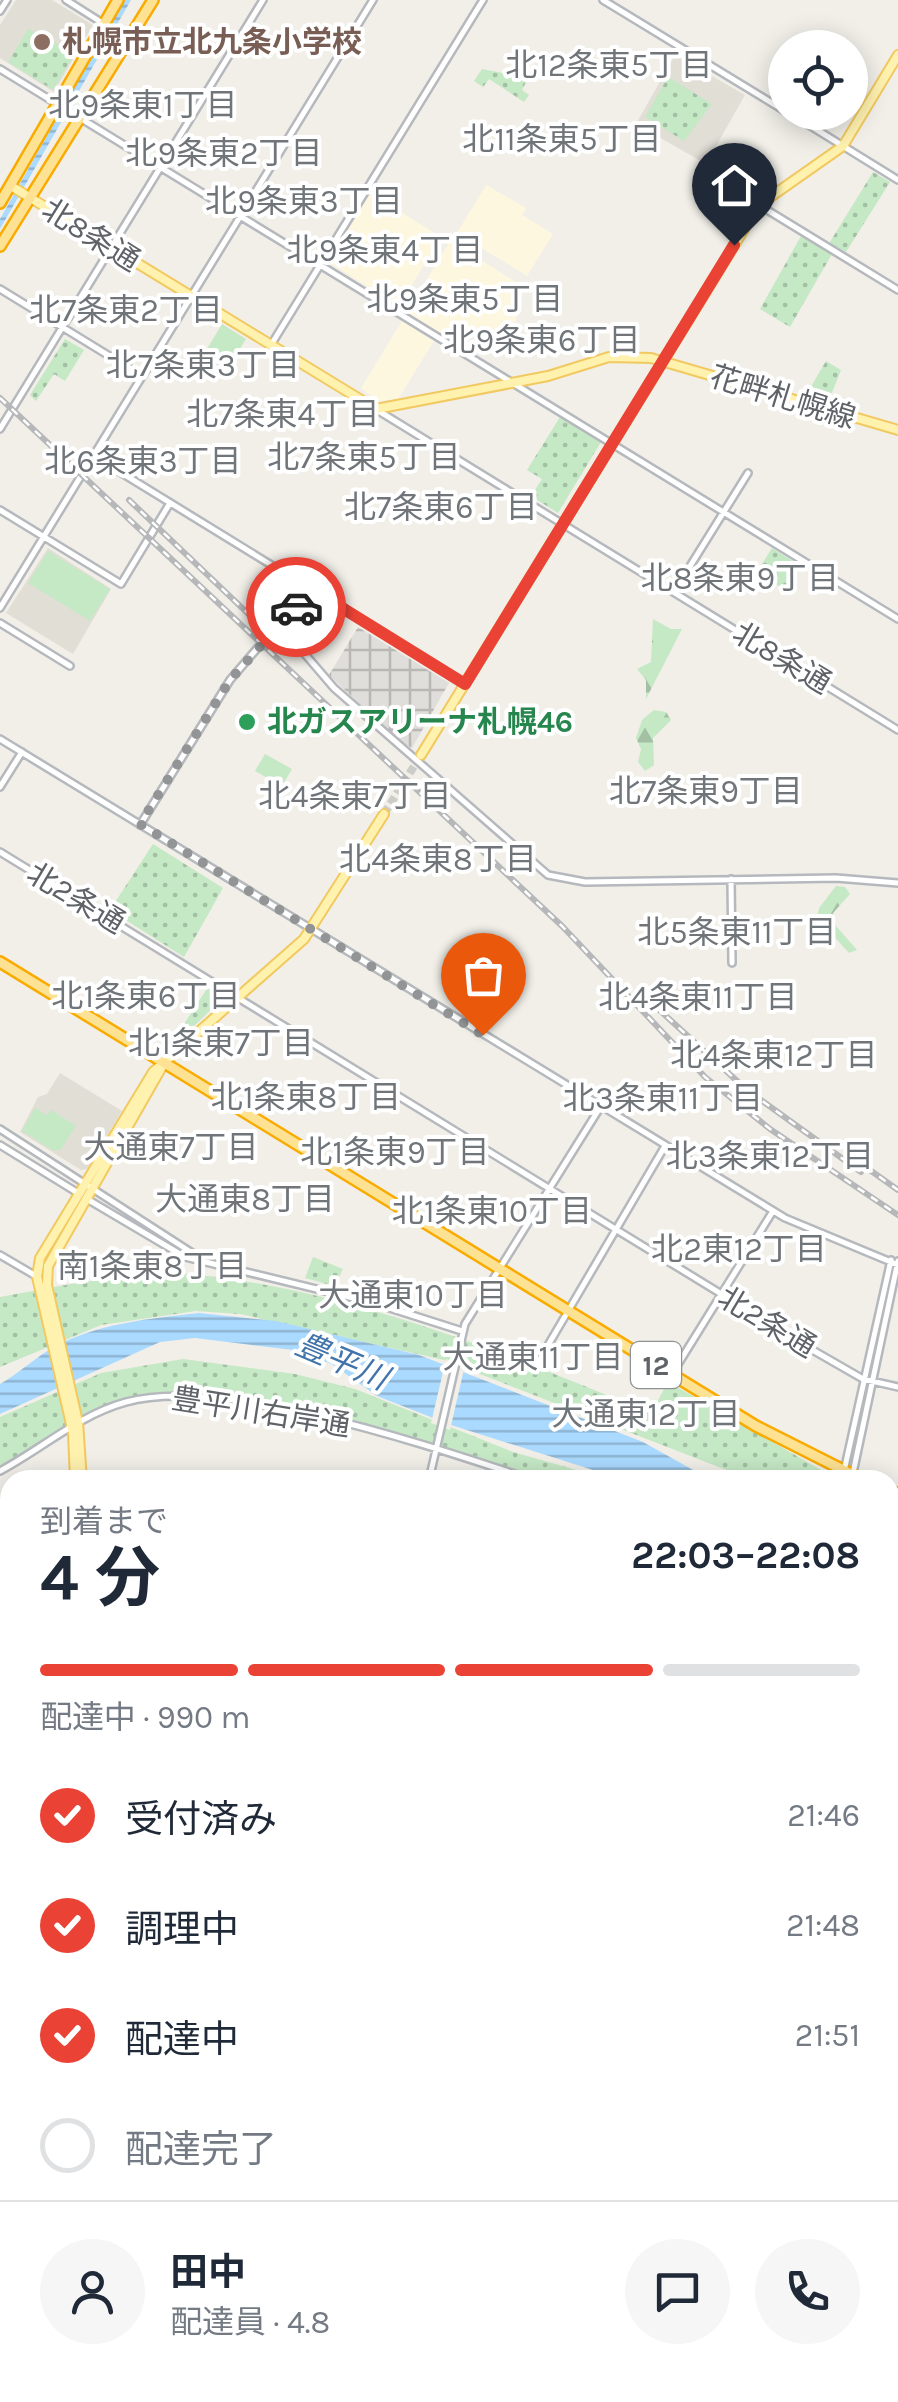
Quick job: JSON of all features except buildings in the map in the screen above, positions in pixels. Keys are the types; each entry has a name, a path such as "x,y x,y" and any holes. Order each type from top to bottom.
{"highway":[{"path":"0,246 17,189 118,0"},
{"path":"0,203 80,118 152,0"},
{"name":"12","path":"0,962 756,1426 835,1470"}],"main road":[{"path":"418,759 759,206 842,146 898,55"},
{"name":"北8条通","path":"17,189 376,409"},
{"name":"花畔札幌線","path":"376,409 510,382 524,385 609,357 650,358 898,430"},
{"path":"78,1470 74,1419 43,1284 43,1252 160,1076 164,1062 312,930 384,814"}],"street":[{"path":"0,12 7,0"},
{"path":"66,0 104,24"},
{"path":"0,428 263,0"},
{"path":"0,608 373,0"},
{"path":"271,345 483,0"},
{"path":"603,0 768,101"},
{"path":"0,69 510,382"},
{"path":"816,130 898,180"},
{"path":"759,206 898,290"},
{"path":"0,289 142,376"},
{"path":"524,385 612,444 898,620"},
{"name":"北8条通","path":"376,409 898,730"},
{"path":"94,456 465,684"},
{"path":"674,592 748,472"},
{"path":"0,510 121,584 170,504"},
{"path":"140,824 230,680 310,588"},
{"path":"0,623 70,666"},
{"path":"280,624 334,688 527,860 558,879 836,878 898,883"},
{"path":"0,739 772,1210 896,1262 848,1470"},
{"path":"0,787 22,752"},
{"name":"北2条通","path":"0,852 866,1380"},
{"path":"731,879 732,962"},
{"path":"431,1470 462,1331 600,1106"},
{"path":"0,1129 85,1191"},
{"path":"7,1134 0,1145 212,1264 374,1303 462,1331"},
{"path":"536,1364 666,1146"},
{"path":"672,1374 772,1210"},
{"path":"0,1255 43,1284"},
{"path":"866,1380 898,1387"},
{"name":"豊平川右岸通","path":"0,1470 74,1419 128,1402 186,1396 329,1419 502,1470"}],"shaded area":[{"name":"札幌市立北九条小学校","path":"16,0 52,0 93,25 54,92 0,58 0,25"},
{"path":"675,55 745,95 706,164 636,124"},
{"path":"486,185 526,208 522,215 553,234 527,276 457,233"},
{"path":"371,193 441,237 399,306 328,262"},
{"path":"450,241 524,287 513,333 480,338 453,322 445,336 407,312"},
{"path":"402,321 434,341 398,399 377,401 361,388"},
{"path":"48,548 111,589 73,654 6,613"},
{"path":"358,627 449,683 412,748 399,741 329,675"},
{"path":"60,1073 122,1111 87,1169 81,1170 20,1132 38,1097 47,1094"}],"green space":[{"path":"28,29 75,53 53,90 8,62"},
{"path":"482,69 528,78 522,90 529,95 524,102 489,79 483,87 474,81"},
{"path":"668,77 712,104 684,141 645,117"},
{"path":"873,172 890,182 846,252 836,247 790,327 760,309 801,236 825,250"},
{"path":"222,324 246,339 233,360 220,357 216,372 204,369 204,354"},
{"path":"65,339 84,350 65,381 54,374 36,401 30,395"},
{"path":"826,361 841,370 827,405 805,397"},
{"path":"560,417 601,442 558,513 531,496 542,479 527,470"},
{"path":"772,548 801,566 786,591 757,572"},
{"path":"48,551 110,589 90,621 28,583"},
{"path":"653,619 671,629 682,629 646,699 646,680 637,669 651,662"},
{"path":"654,710 666,712 671,720 653,738 654,765 645,771 638,762 641,749 636,738 642,720"},
{"path":"265,754 292,769 282,786 255,771"},
{"path":"153,844 223,888 184,957 110,910"},
{"path":"836,886 845,887 850,894 833,913 836,926 857,950 849,953 817,918 819,908"},
{"path":"208,987 222,999 191,1029 184,1024"},
{"path":"35,1108 47,1115 51,1110 76,1126 61,1149 54,1151 22,1131"},
{"path":"313,1257 343,1269 334,1286 305,1278"},
{"path":"180,1273 305,1293 489,1349 666,1420 652,1411 668,1382 821,1470 726,1470 444,1360 240,1314 196,1311 101,1325 0,1367 0,1297 82,1282"},
{"path":"183,1359 295,1374 355,1389 513,1452 577,1470 509,1470 381,1428 179,1393 129,1400 107,1408 0,1466 0,1417 101,1373"}],"water":[{"path":"124,0 131,0 0,229 0,219"},
{"name":"豊平川","path":"199,1313 276,1321 419,1355 643,1442 693,1470 593,1470 451,1425 377,1396 332,1364 293,1350 195,1338 160,1342 0,1414 0,1384 52,1348 105,1328"}],"pier":[{"path":"446,1359 465,1365 450,1430 431,1423"}],"tunnel":[{"path":"384,814 421,755"}],"railway":[{"path":"0,398 562,926 705,1077 770,1129 898,1215"},
{"path":"129,500 259,624"},
{"path":"655,1006 747,1090 861,1172"},
{"path":"853,1158 898,1190"}],"way so far":[{"path":"296,607 230,680 140,824 483,1035"}],"place":[{"name":"札幌市立北九条小学校","path":"42,42"},
{"name":"北ガスアリーナ札幌46","path":"247,722"}],"district":[{"name":"北12条東5丁目","path":"609,65"},
{"name":"北9条東1丁目","path":"143,105"},
{"name":"北11条東5丁目","path":"562,139"},
{"name":"北9条東2丁目","path":"224,153"},
{"name":"北9条東3丁目","path":"304,201"},
{"name":"北9条東4丁目","path":"385,250"},
{"name":"北9条東5丁目","path":"465,299"},
{"name":"北7条東2丁目","path":"126,310"},
{"name":"北9条東6丁目","path":"542,340"},
{"name":"北7条東3丁目","path":"203,365"},
{"name":"北7条東4丁目","path":"283,414"},
{"name":"北7条東5丁目","path":"364,457"},
{"name":"北6条東3丁目","path":"143,461"},
{"name":"北7条東6丁目","path":"441,507"},
{"name":"北8条東9丁目","path":"740,578"},
{"name":"北7条東9丁目","path":"706,791"},
{"name":"北4条東7丁目","path":"355,796"},
{"name":"北4条東8丁目","path":"438,859"},
{"name":"北5条東11丁目","path":"737,932"},
{"name":"北1条東6丁目","path":"146,996"},
{"name":"北4条東11丁目","path":"698,997"},
{"name":"北1条東7丁目","path":"221,1043"},
{"name":"北4条東12丁目","path":"774,1055"},
{"name":"北1条東8丁目","path":"306,1097"},
{"name":"北3条東11丁目","path":"663,1098"},
{"name":"大通東7丁目","path":"171,1147"},
{"name":"北1条東9丁目","path":"395,1152"},
{"name":"北3条東12丁目","path":"770,1156"},
{"name":"大通東8丁目","path":"245,1199"},
{"name":"北1条東10丁目","path":"492,1211"},
{"name":"北2東12丁目","path":"739,1249"},
{"name":"南1条東8丁目","path":"152,1266"},
{"name":"大通東10丁目","path":"413,1295"},
{"name":"大通東11丁目","path":"533,1357"},
{"name":"大通東12丁目","path":"646,1414"}],"route":[{"path":"296,607 310,588 465,684 734,245"}]}
